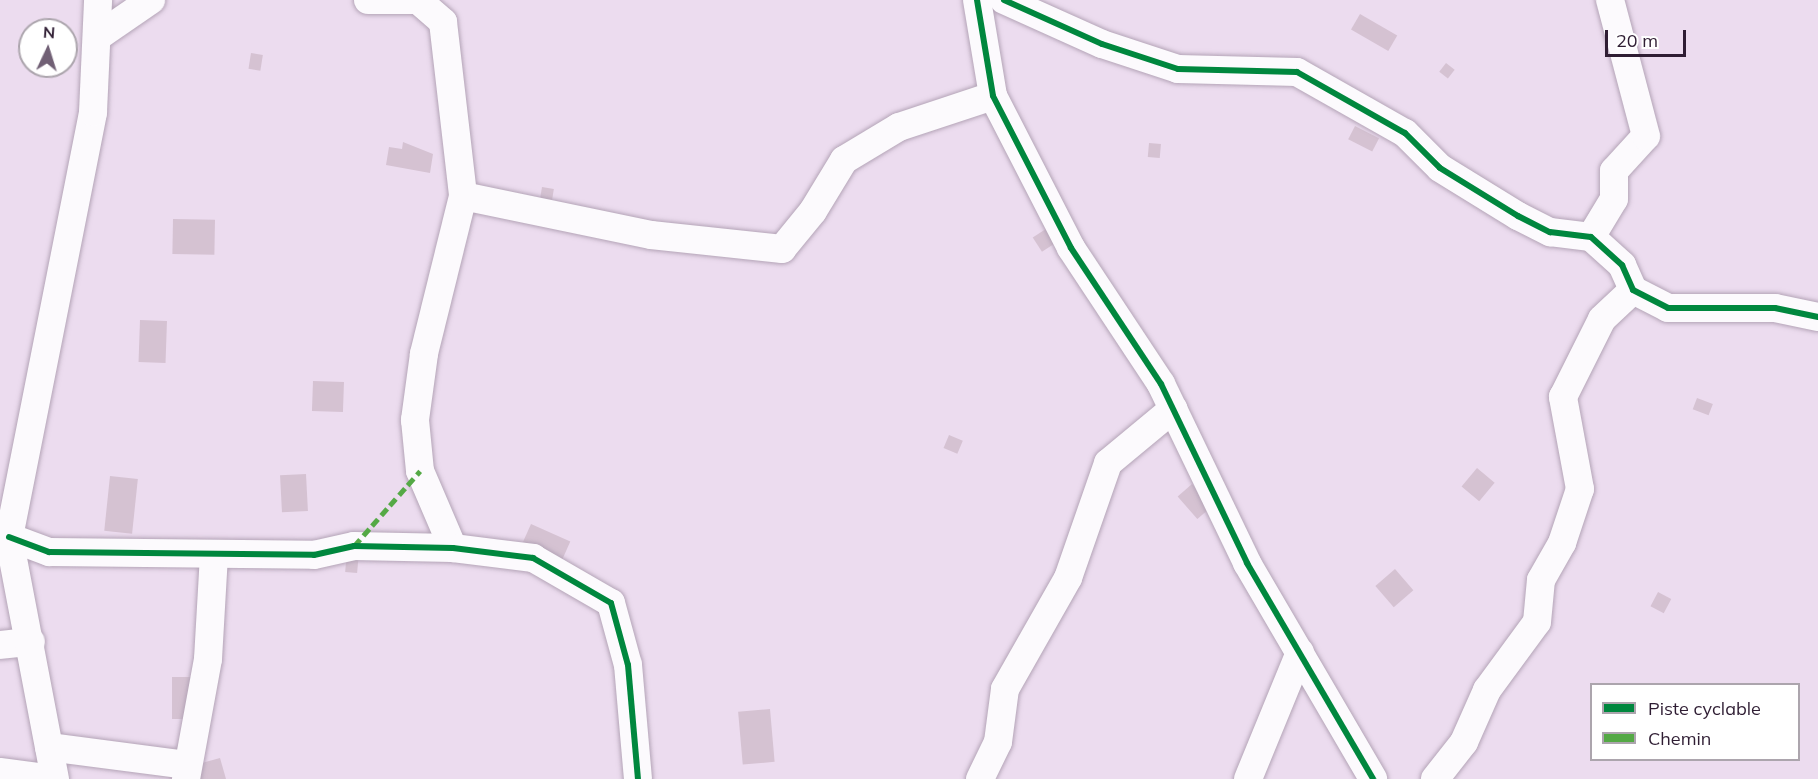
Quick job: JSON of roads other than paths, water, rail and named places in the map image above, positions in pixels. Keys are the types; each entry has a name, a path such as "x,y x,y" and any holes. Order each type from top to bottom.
{"street":[{"path":"0,772 54,779 31,642 9,537 9,479 58,307 93,112 100,35 98,0"},
{"path":"100,35 151,0"},
{"path":"368,0 421,0 443,22 463,196 424,354 415,420 420,471 453,548"},
{"path":"976,0 993,96 1071,248 1173,409 1246,563 1373,779"},
{"path":"1004,0 1102,44 1178,69 1297,72 1405,133 1440,168 1518,216 1550,232 1591,237 1622,265 1633,290 1668,308 1775,308 1818,317"},
{"path":"1591,237 1614,199 1614,171 1646,136 1610,0"},
{"path":"463,196 651,235 782,249 844,160 898,127 993,96"},
{"path":"1435,779 1464,742 1487,690 1537,622 1541,580 1562,543 1580,489 1563,397 1602,319 1633,290"},
{"path":"980,779 998,742 1005,688 1068,578 1108,463 1173,409"},
{"path":"9,537 49,552 214,554 453,548 533,558 611,603 628,665 638,779"},
{"path":"49,747 187,772 208,659 214,554"},
{"path":"0,645 31,642"},
{"path":"1248,779 1300,652"}]}
